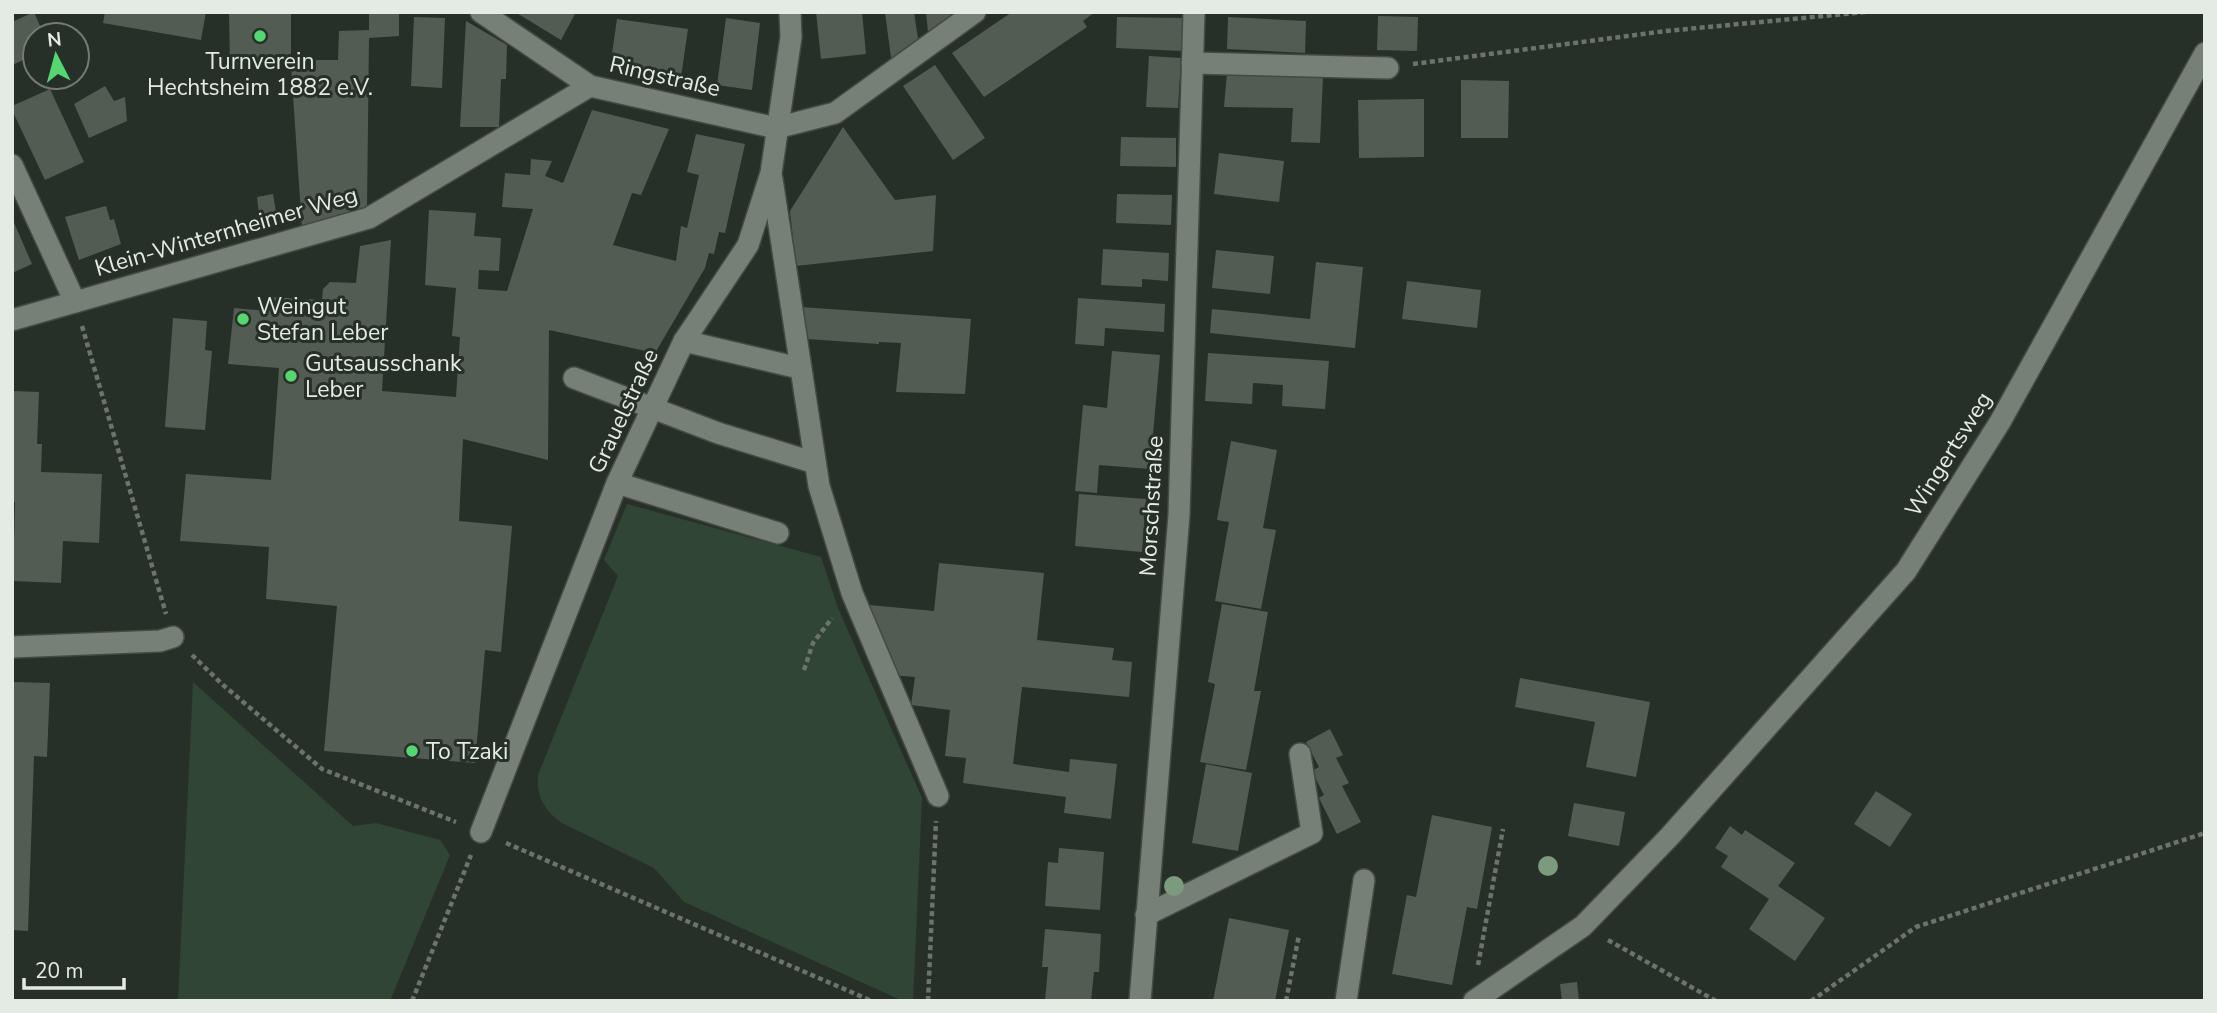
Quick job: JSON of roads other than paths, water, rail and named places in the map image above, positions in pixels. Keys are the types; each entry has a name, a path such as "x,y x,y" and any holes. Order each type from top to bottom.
{"street":[{"name":"Ringstraße","path":"481,12 590,86 776,128"},
{"name":"Grauelstraße","path":"481,832 617,483 684,341 748,245 771,173 791,37 790,12"},
{"path":"776,128 835,113 975,12"},
{"name":"Morschstraße","path":"1140,1001 1179,515 1194,12"},
{"name":"Wingertsweg","path":"1474,1001 1583,926 1670,836 1906,571 2000,422 2205,54"},
{"path":"1192,63 1388,68"},
{"name":"Klein-Winternheimer Weg","path":"12,320 369,218 590,86"},
{"path":"12,164 75,302"},
{"path":"771,173 819,486 852,593 938,796"},
{"path":"684,341 799,368"},
{"path":"574,377 718,433 815,463"},
{"path":"617,483 778,533"},
{"path":"12,647 160,641 173,637"},
{"path":"1146,915 1311,833 1300,754"},
{"path":"1346,1001 1364,880"}],"place":[{"name":"Turnverein Hechtsheim 1882 e.V.","path":"260,36"},
{"name":"Weingut Stefan Leber","path":"243,319"},
{"name":"Gutsausschank Leber","path":"291,376"},
{"name":"To Tzaki","path":"412,751"}]}
